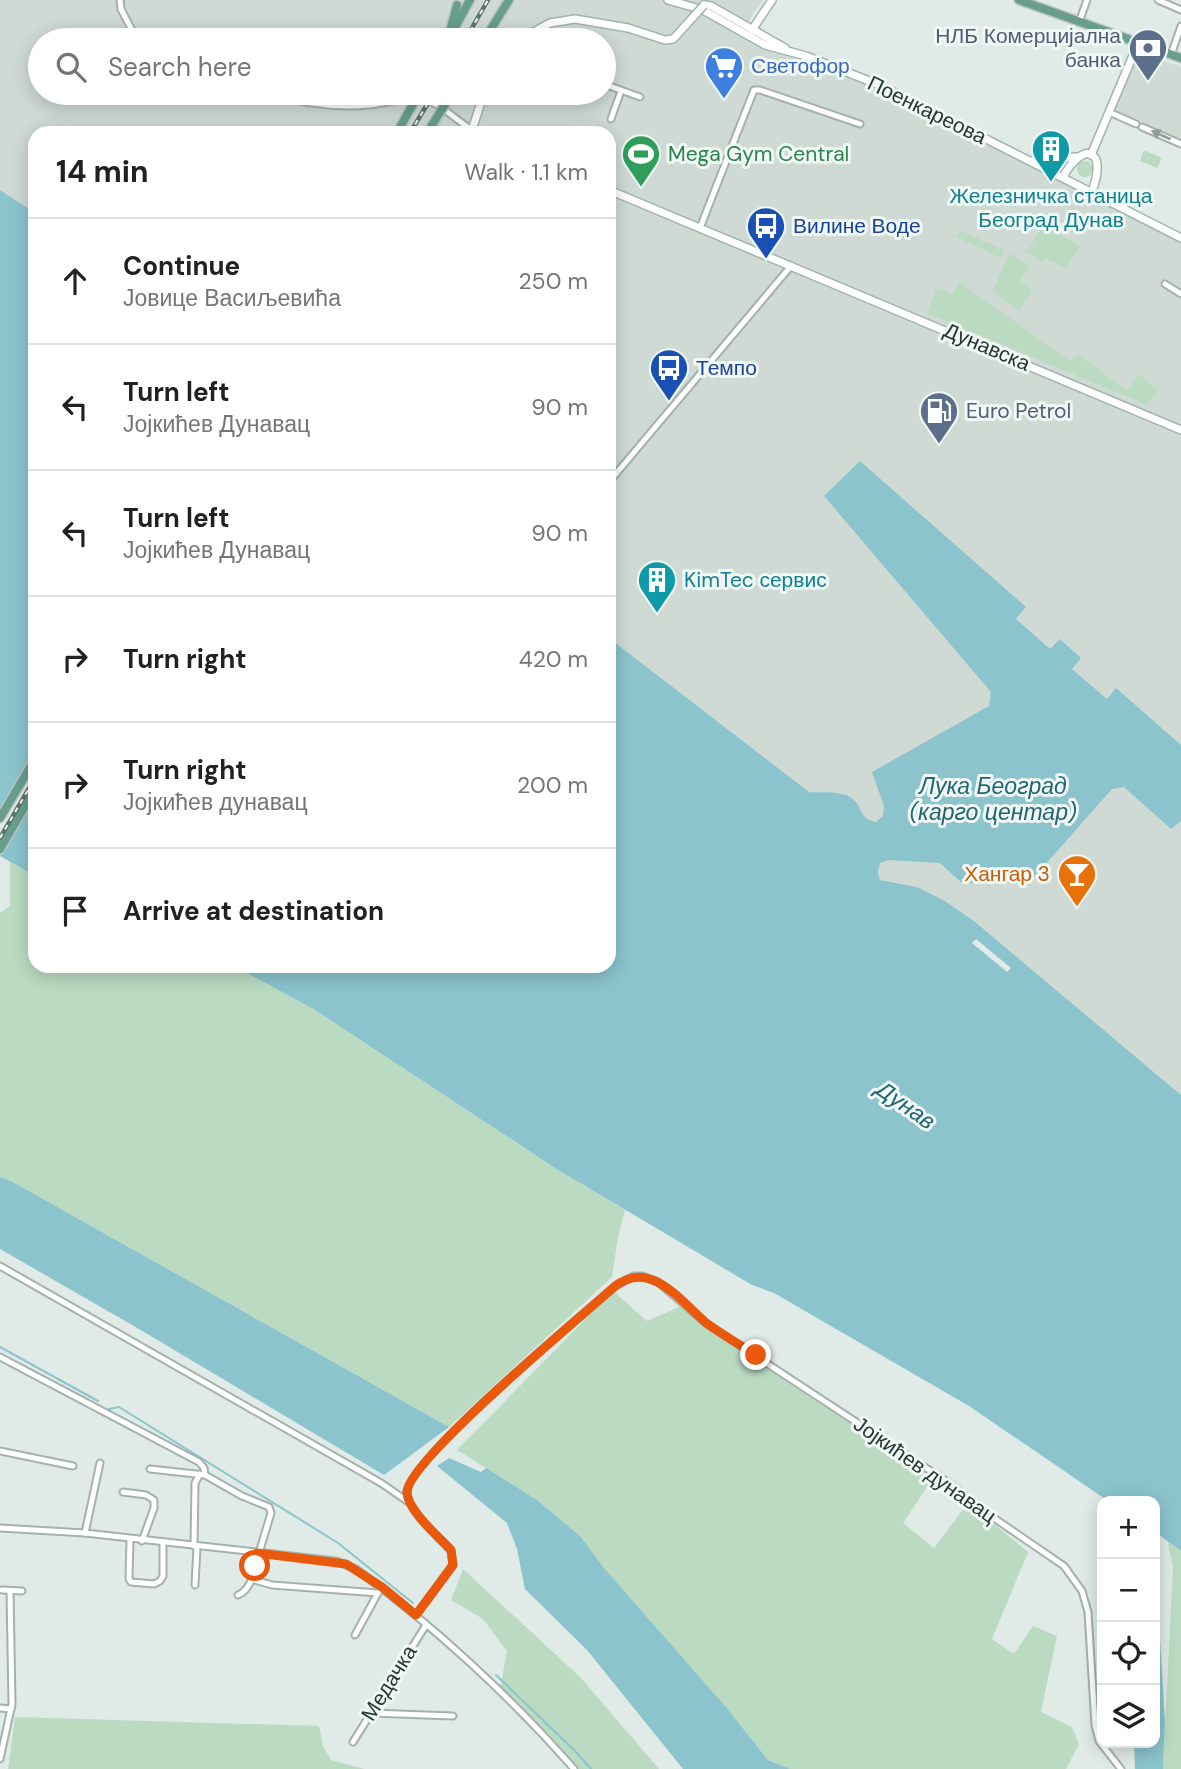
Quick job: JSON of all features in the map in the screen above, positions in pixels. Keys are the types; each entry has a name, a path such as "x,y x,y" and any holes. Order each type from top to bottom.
{"main road":[{"path":"455,28 470,0"},
{"path":"492,28 509,0"},
{"name":"Поенкареова","path":"668,0 703,10 765,45 788,50"},
{"path":"752,30 772,0"},
{"path":"1018,0 1181,58"},
{"path":"451,28 457,5"},
{"name":"Поенкареова","path":"541,28 550,23 575,19 628,28 665,40 673,39 704,5 712,6 788,50 882,86 1181,238"},
{"path":"1091,155 1134,54"},
{"path":"401,126 412,105"},
{"path":"431,126 444,105"},
{"path":"476,126 481,105"},
{"path":"1032,161 1091,155 1096,159 1099,170 1092,191"},
{"path":"1063,177 1076,157"},
{"name":"Дунавска","path":"616,193 1181,430"},
{"path":"0,818 28,771"},
{"path":"0,849 28,801"}],"street":[{"path":"120,0 121,9 131,28"},
{"path":"1079,22 1087,0"},
{"path":"1158,0 1181,10"},
{"path":"1171,55 1181,26"},
{"path":"616,89 640,97"},
{"path":"700,228 754,90 860,124"},
{"path":"611,119 621,91"},
{"path":"341,105 362,105"},
{"path":"436,105 467,126"},
{"path":"1110,112 1181,144"},
{"path":"616,474 791,266"},
{"path":"1165,284 1181,294"},
{"path":"0,1266 381,1483 410,1503 451,1550 454,1558 453,1565 416,1615"},
{"name":"Јојкићев дунавац","path":"410,1503 407,1491 413,1475 447,1437 614,1287 634,1276 659,1282 707,1324 934,1473 990,1516 1064,1566 1082,1591 1088,1612 1095,1725 1099,1741 1121,1769"},
{"path":"0,1357 199,1462 204,1468 203,1475 195,1483 195,1585"},
{"path":"0,1451 73,1466"},
{"path":"85,1533 100,1463"},
{"path":"150,1469 203,1475 271,1509 251,1579 246,1591 238,1595"},
{"path":"123,1492 146,1495 154,1500 154,1508 142,1541"},
{"path":"0,1528 85,1533 336,1561 356,1569 416,1615 495,1688 574,1769"},
{"path":"130,1539 131,1582 154,1584 160,1581 163,1576 163,1543"},
{"path":"251,1579 272,1585 378,1594"},
{"path":"355,1635 382,1587"},
{"path":"2,1590 22,1591"},
{"path":"0,1759 11,1709 10,1591"},
{"name":"Медачка","path":"353,1742 426,1625"},
{"path":"0,1708 11,1709"},
{"path":"371,1713 453,1716"}],"shaded area":[{"path":"0,0 763,0 741,36 764,49 803,59 881,89 1088,192 1181,244 1181,1095 974,921 945,901 917,887 880,880 868,820 853,799 840,793 809,792 616,643 616,126 28,126 28,208 0,190"},
{"path":"1140,52 1181,67 1181,140 1114,111"}],"green space":[{"path":"1144,150 1162,158 1157,168 1140,161"},
{"path":"1082,161 1088,161 1093,169 1091,175 1082,177 1077,172 1077,166"},
{"path":"1043,226 1081,246 1066,268 1045,258 1043,262 1027,252"},
{"path":"959,230 1004,250 1001,258 956,237"},
{"path":"1010,253 1029,266 1020,280 1033,290 1019,311 992,291"},
{"path":"959,282 1070,361 1078,355 1127,390 1139,374 1158,391 1147,405 927,313 937,288 953,294"},
{"path":"10,862 28,872 28,973 247,973 315,1010 515,1142 625,1210 612,1277 449,1427 0,1177 0,913 10,906"},
{"path":"613,1291 647,1321 681,1306 706,1328 933,1478 903,1523 934,1548 968,1503 1028,1552 992,1639 1014,1654 1033,1626 1057,1636 1041,1712 1072,1727 1079,1744 1066,1769 790,1769 768,1760 726,1707 604,1568 581,1537 537,1500 457,1450"},
{"path":"1168,1542 1181,1551 1181,1769 1163,1769 1173,1567"},
{"path":"463,1569 580,1677 659,1769 578,1769 500,1690 507,1651 483,1619 451,1600"},
{"path":"15,1717 319,1726 323,1746 331,1760 364,1769 8,1769"}],"water":[{"path":"0,190 28,208 28,872 0,856"},
{"path":"860,461 1026,607 1016,619 1050,649 1060,639 1081,658 1072,669 1107,699 1116,688 1181,745 1181,821 1171,829 1124,787 1112,789 1028,884 962,883 940,863 888,860 880,863 878,872 880,880 917,887 945,901 974,921 1181,1095 1181,1551 1160,1536 1160,1496 1101,1496 969,1406 774,1293 752,1285 555,1168 315,1010 247,973 616,973 616,643 809,792 849,796 867,818 876,822 883,816 884,806 872,772 989,706 991,692 824,496"},
{"path":"0,1177 449,1427 384,1475 0,1249"},
{"path":"449,1458 481,1472 486,1468 537,1500 581,1537 604,1568 726,1707 768,1760 790,1769 683,1769 587,1650 525,1589 517,1549 507,1523 437,1466"},
{"path":"1160,1638 1165,1723 1163,1769 1135,1769 1134,1748 1160,1748"}],"pier":[{"path":"28,761 28,809 0,856 0,809"},
{"path":"976,939 1011,968 1007,972 972,943"}],"waterway":[{"path":"0,1347 98,1401"},
{"path":"109,1409 119,1407 338,1543 413,1603"},
{"path":"496,1675 591,1769"}],"railway":[{"path":"472,28 488,0"},
{"path":"414,126 427,105"},
{"path":"0,838 28,790"}],"place":[{"name":"НЛБ Комерцијална банка","path":"1148,82"},
{"name":"Светофор","path":"724,100"},
{"name":"Железничка станица Београд Дунав","path":"1051,183"},
{"name":"Mega Gym Central","path":"641,188"},
{"name":"Вилине Воде","path":"766,260"},
{"name":"Темпо","path":"669,402"},
{"name":"Euro Petrol","path":"939,445"},
{"name":"KimTec сервис","path":"657,614"},
{"name":"Хангар 3","path":"1077,908"}],"route":[{"path":"255,1566 257,1553 346,1564 382,1587 416,1615 453,1565 454,1558 451,1550 410,1503 407,1491 413,1475 455,1429 627,1278 642,1276 659,1282 707,1324 756,1355"}],"water label":[{"name":"Лука Београд (карго центар)","path":"993,799"},
{"name":"Дунав","path":"906,1105"}]}
